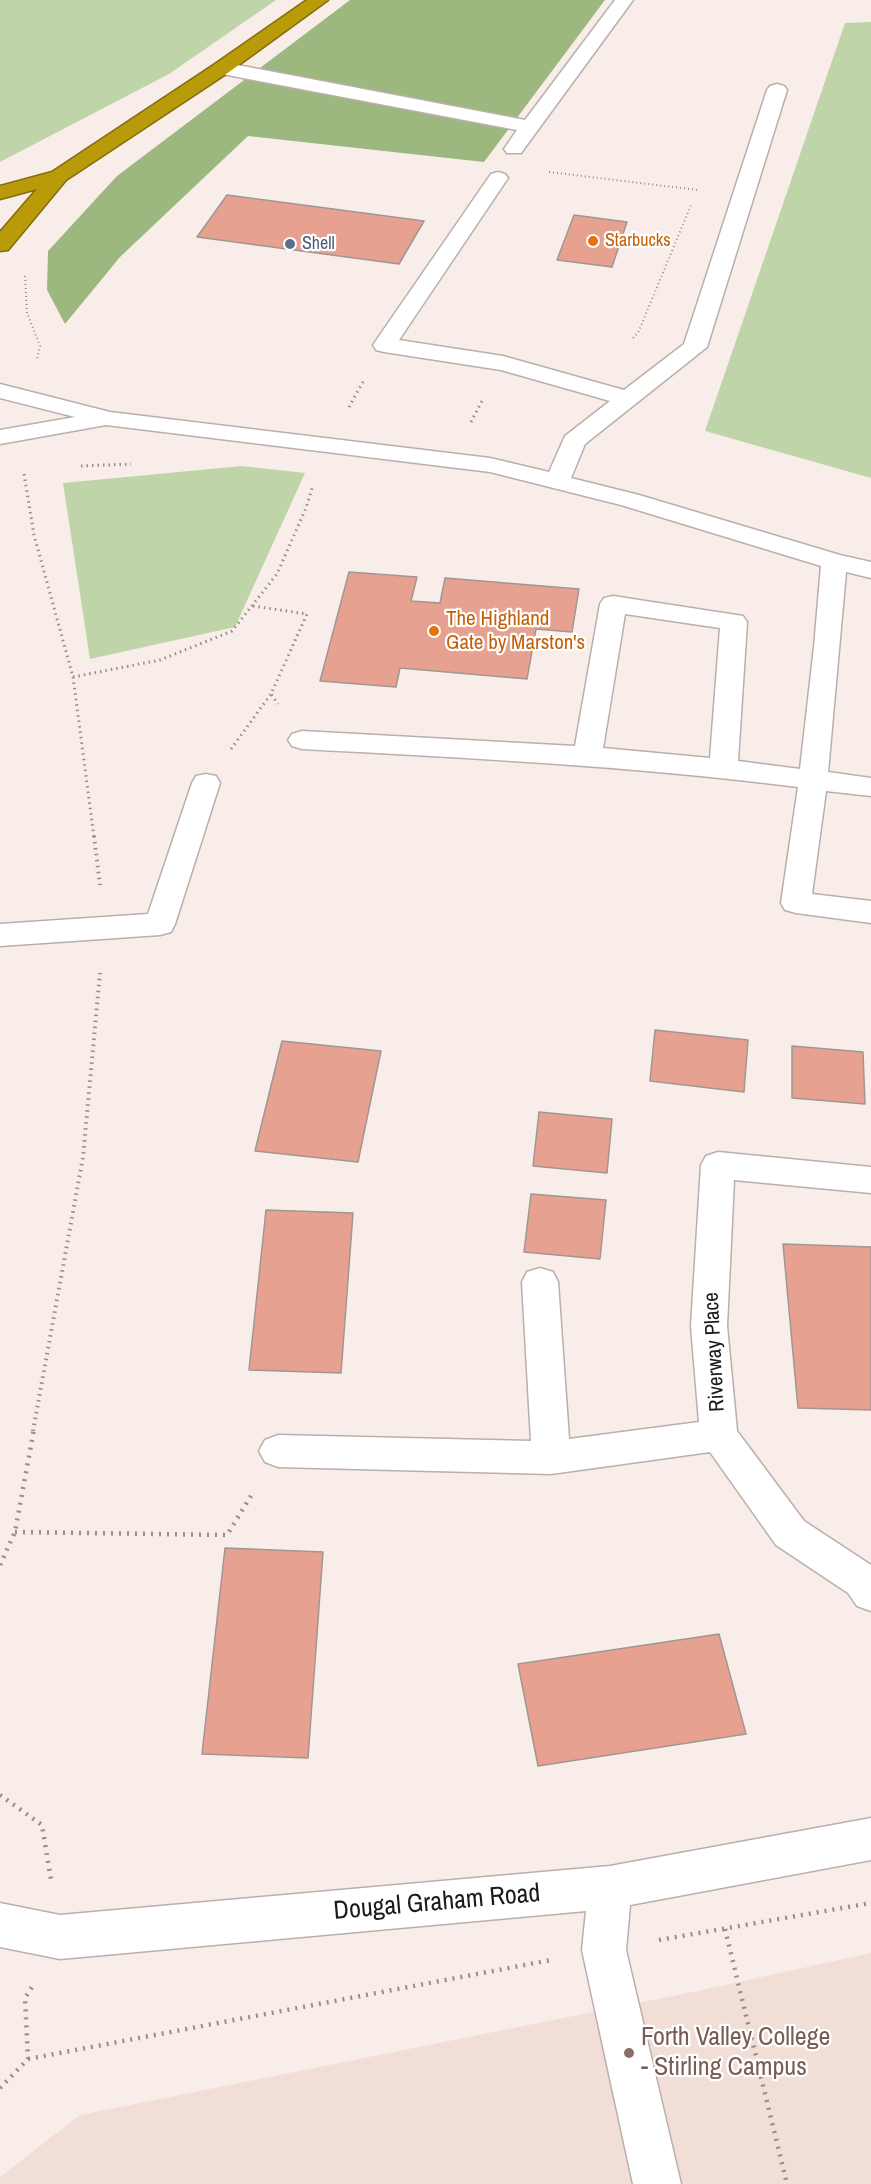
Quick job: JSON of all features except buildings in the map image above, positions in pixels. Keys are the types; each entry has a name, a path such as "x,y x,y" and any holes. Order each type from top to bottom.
{"highway":[{"path":"0,245 59,176 222,68 319,0"},
{"path":"0,193 59,176"}],"street":[{"path":"514,149 624,0"},
{"path":"222,68 531,127"},
{"path":"557,482 574,441 694,347 777,90"},
{"path":"498,178 384,345 503,363 628,399"},
{"path":"0,392 110,419 490,465 630,501 834,562 871,570"},
{"path":"0,437 110,419"},
{"path":"834,562 828,660 796,903 871,912"},
{"path":"587,756 613,604 734,622 723,768"},
{"path":"302,740 587,756 723,768 871,787"},
{"path":"0,935 160,924 206,783"},
{"name":"Riverway Place","path":"871,1180 718,1165 710,1326 720,1435 790,1533 862,1581 871,1593"},
{"path":"540,1282 551,1458"},
{"path":"278,1452 551,1458 720,1435"},
{"name":"Dougal Graham Road","path":"0,1925 60,1937 610,1887 871,1839"},
{"path":"610,1887 604,1950 657,2184"}],"path":[{"path":"547,171 698,189 638,333 632,340"},
{"path":"73,677 160,660 232,631 277,574 306,508 317,472 332,446 343,417 384,345"},
{"path":"470,423 503,363"},
{"path":"70,468 139,464"},
{"path":"206,783 271,694 307,614 252,606"},
{"path":"271,694 302,740"},
{"path":"15,1532 227,1535 278,1452"},
{"path":"28,2059 604,1950 871,1904"},
{"path":"725,1929 787,2184"}],"shaded area":[{"name":"Forth Valley College - Stirling Campus","path":"871,1953 871,2184 0,2184 0,2177 80,2115 693,1992"}],"green space":[{"path":"0,0 276,0 169,74 0,162"},
{"path":"350,0 605,0 484,162 248,136 120,257 65,324 47,290 48,251 117,176"},
{"path":"871,22 871,478 705,431 845,23"},
{"path":"242,466 305,473 235,627 90,659 63,483"}],"place":[{"name":"Starbucks","path":"593,241"},
{"name":"Shell","path":"290,244"},
{"name":"The Highland Gate by Marston's","path":"434,631"},
{"name":"Forth Valley College - Stirling Campus","path":"629,2053"}]}
